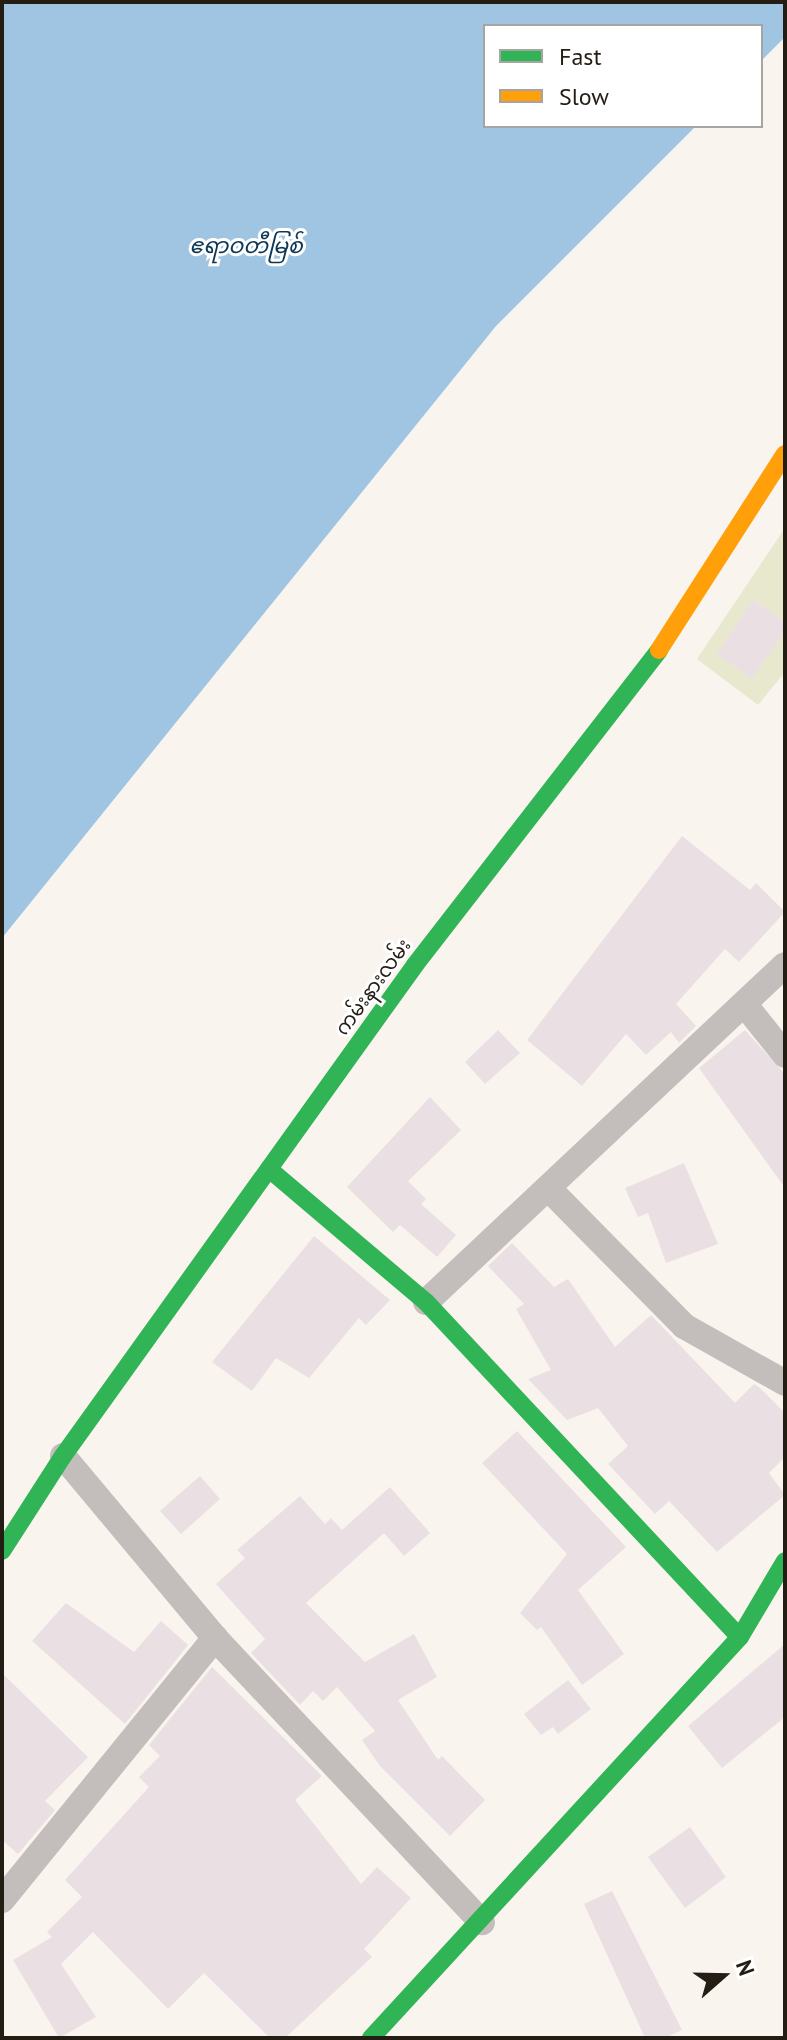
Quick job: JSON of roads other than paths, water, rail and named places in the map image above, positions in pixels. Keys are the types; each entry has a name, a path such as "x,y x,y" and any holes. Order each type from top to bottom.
{"street":[{"name":"ကမ်းနားလမ်း","path":"2,1551 63,1456 415,965 643,675 785,454"},
{"path":"426,1302 785,965"},
{"path":"745,1005 785,1055"},
{"path":"269,1169 426,1302 740,1637"},
{"path":"548,1188 684,1326 785,1383"},
{"path":"63,1456 215,1638 482,1922"},
{"path":"371,2038 482,1922 740,1637 785,1561"},
{"path":"2,1900 215,1638"}],"water":[{"name":"ဧရာဝတီမြစ်","path":"2,2 785,2 785,37 763,59 763,24 483,24 483,128 694,128 496,326 2,938"}]}
